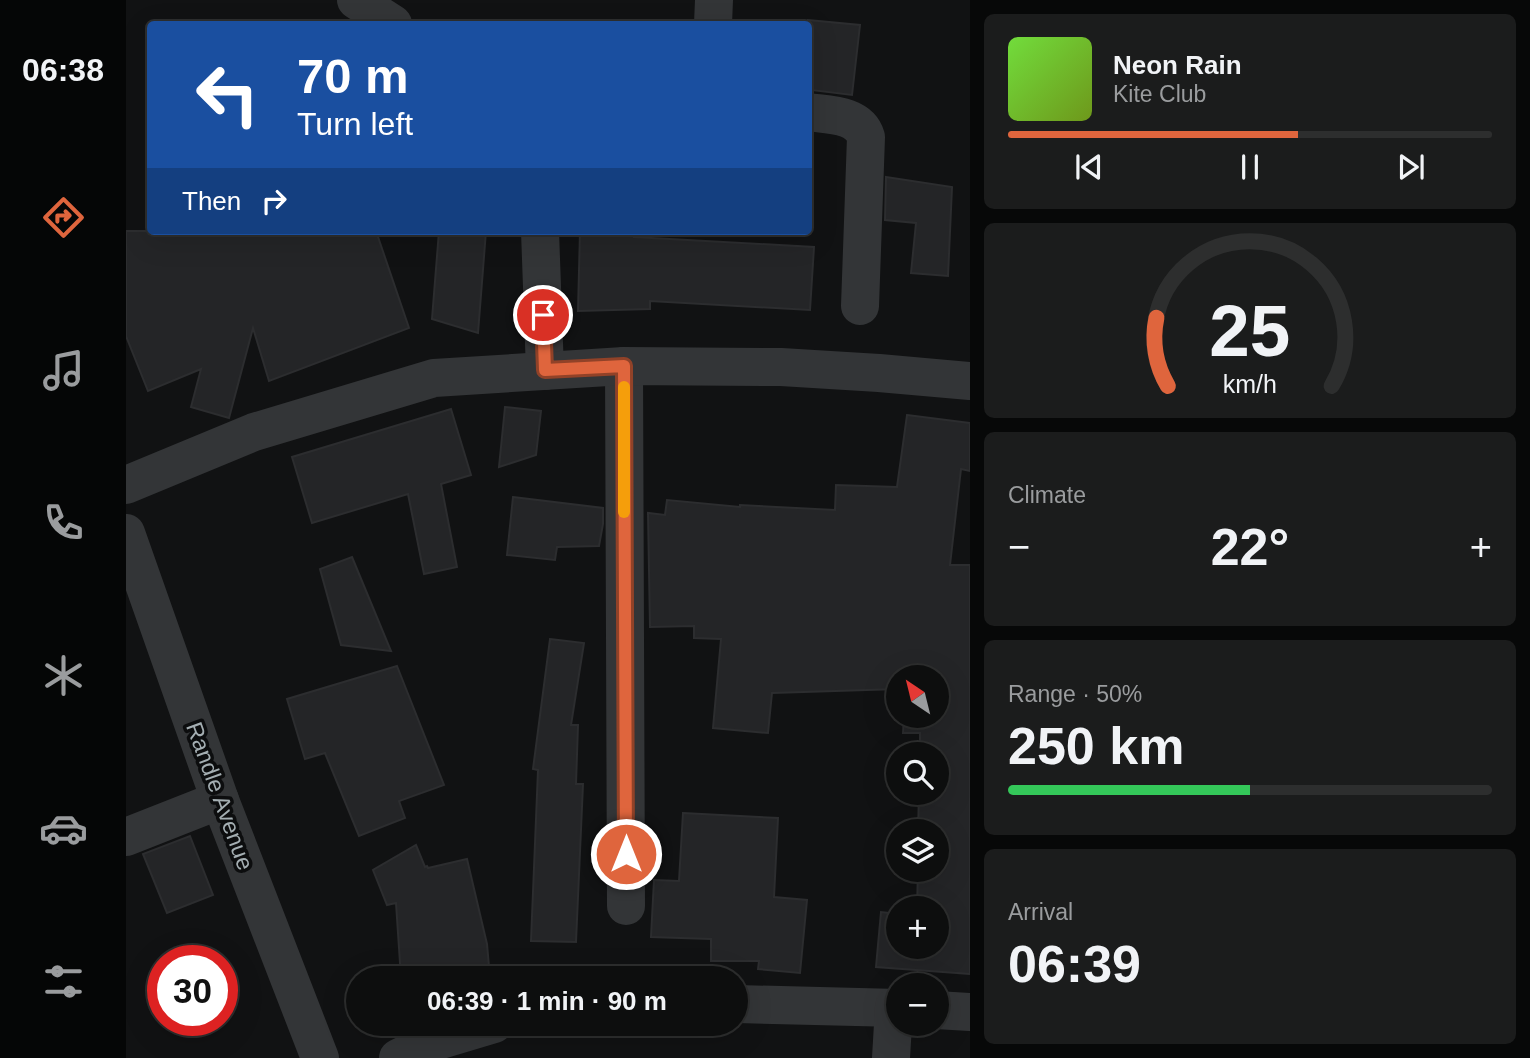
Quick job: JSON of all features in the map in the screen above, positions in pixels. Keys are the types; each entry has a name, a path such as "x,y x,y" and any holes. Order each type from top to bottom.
{"street":[{"path":"356,0 388,21"},
{"path":"713,21 714,0"},
{"path":"812,113 852,120 863,127 866,136 860,306"},
{"path":"540,235 545,370"},
{"path":"624,366 626,906"},
{"path":"126,485 254,432 434,379 624,366 781,367 970,381"},
{"name":"Randle Avenue","path":"126,533 220,800 320,1058"},
{"path":"126,837 220,800"},
{"path":"748,1004 886,1007"},
{"path":"949,1011 970,1012"},
{"path":"398,1058 424,1045 454,1036"},
{"path":"891,1058 893,1036"}],"building":[{"path":"808,20 860,25 852,95 812,90 812,21"},
{"path":"886,177 952,187 948,276 911,273 916,223 885,220"},
{"path":"126,231 147,231 147,235 377,235 409,328 269,381 253,328 229,418 191,407 201,369 148,391 126,336"},
{"path":"439,235 486,235 478,333 432,319"},
{"path":"580,235 634,235 814,247 810,310 650,301 650,309 578,311"},
{"path":"505,407 541,411 536,455 499,467"},
{"path":"451,409 471,475 441,484 457,567 424,574 408,494 312,523 292,457"},
{"path":"907,415 970,423 970,471 961,469 950,565 970,565 970,974 876,967 881,912 886,913 886,959 949,959 949,896 917,896 918,882 949,882 949,819 918,819 919,805 949,805 949,742 920,742 920,733 903,733 903,728 949,728 949,665 886,665 886,689 772,693 768,733 713,728 721,639 694,638 694,626 650,627 648,513 665,515 667,500 740,507 835,510 836,485 897,487"},
{"path":"513,497 603,508 599,546 557,547 555,560 507,555"},
{"path":"352,557 391,651 341,645 320,569"},
{"path":"550,639 584,643 571,725 578,725 576,784 583,784 576,942 531,941 538,770 533,769"},
{"path":"397,666 444,785 399,801 405,818 359,836 325,753 305,759 287,699"},
{"path":"683,813 778,818 774,897 807,900 800,973 758,969 759,961 711,961 711,939 651,937 654,880 679,881"},
{"path":"190,836 213,895 167,913 143,854"},
{"path":"416,845 425,867 428,868 467,859 487,944 489,966 400,966 396,903 387,905 373,870"}],"slow traffic":[{"path":"624,387 624,512"}],"route":[{"path":"543,315 545,370 624,366 626,854"}]}
